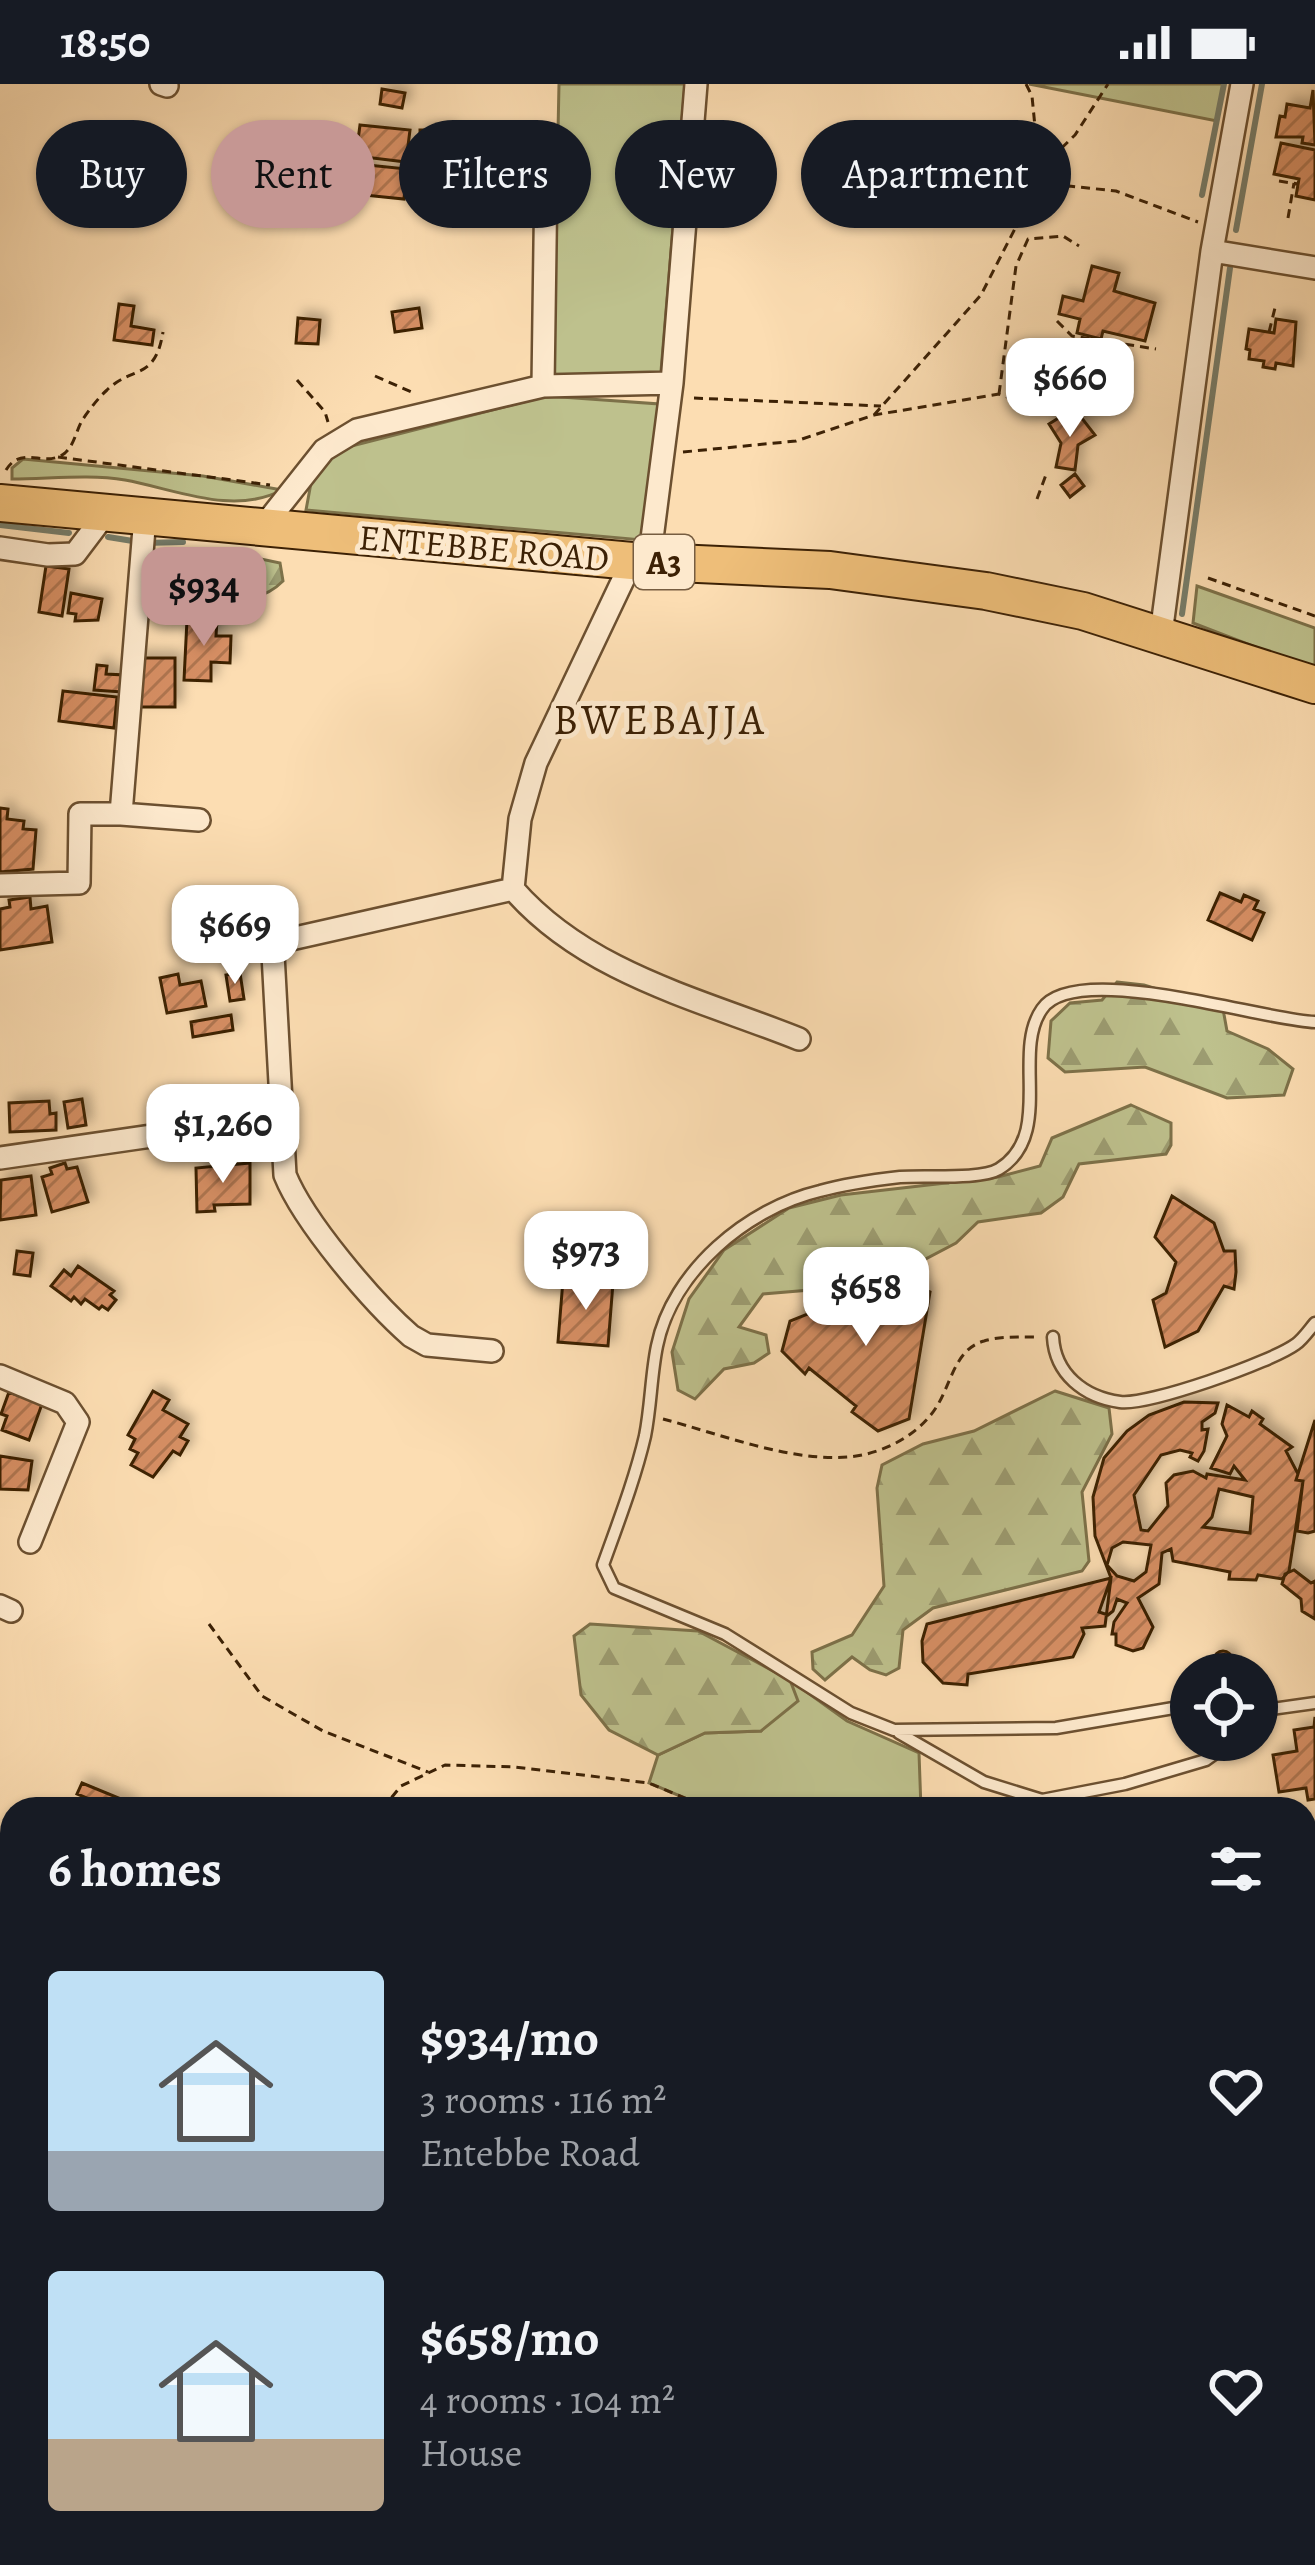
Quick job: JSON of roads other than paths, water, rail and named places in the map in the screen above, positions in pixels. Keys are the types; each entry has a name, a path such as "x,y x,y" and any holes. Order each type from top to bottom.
{"main road":[{"name":"ENTEBBE ROAD","path":"3,487 106,513 640,561 830,570 942,585 1083,611 1315,686"}],"street":[{"path":"514,890 520,819 542,749 640,561 664,456 696,84"},
{"path":"1161,634 1214,240 1242,84"},
{"path":"544,386 545,228"},
{"path":"1214,240 1315,268"},
{"path":"263,527 334,441 357,430 544,386 671,389"},
{"path":"0,548 75,554 106,513"},
{"path":"121,814 145,516"},
{"path":"201,592 208,562"},
{"path":"0,885 79,883 80,814 199,820"},
{"path":"514,890 567,941 626,973 799,1039"},
{"path":"492,1351 427,1345 399,1325 293,1193 285,1175 272,971 275,946 282,941 514,890"},
{"path":"0,1159 282,1117"},
{"path":"0,1376 64,1403 78,1422 30,1542"}],"lane":[{"path":"1032,1797 985,1782 894,1730 850,1713 725,1634 614,1588 603,1565 645,1435 657,1340 689,1276 722,1240 770,1209 817,1191 896,1178 995,1172 1017,1154 1027,1135 1036,1028 1041,1010 1057,997 1101,987 1315,1022"},
{"path":"1053,1337 1054,1356 1070,1381 1124,1403 1242,1372 1298,1343 1315,1324"},
{"path":"1278,1708 1315,1703"},
{"path":"894,1730 1056,1728 1170,1709"},
{"path":"1058,1797 1125,1784 1203,1761"}],"waterway":[{"path":"1202,195 1224,84"},
{"path":"1236,230 1262,84"},
{"path":"1182,614 1230,268"},
{"path":"0,525 69,533"},
{"path":"108,537 183,542"}],"district":[{"name":"BWEBAJJA","path":"660,719"}]}
